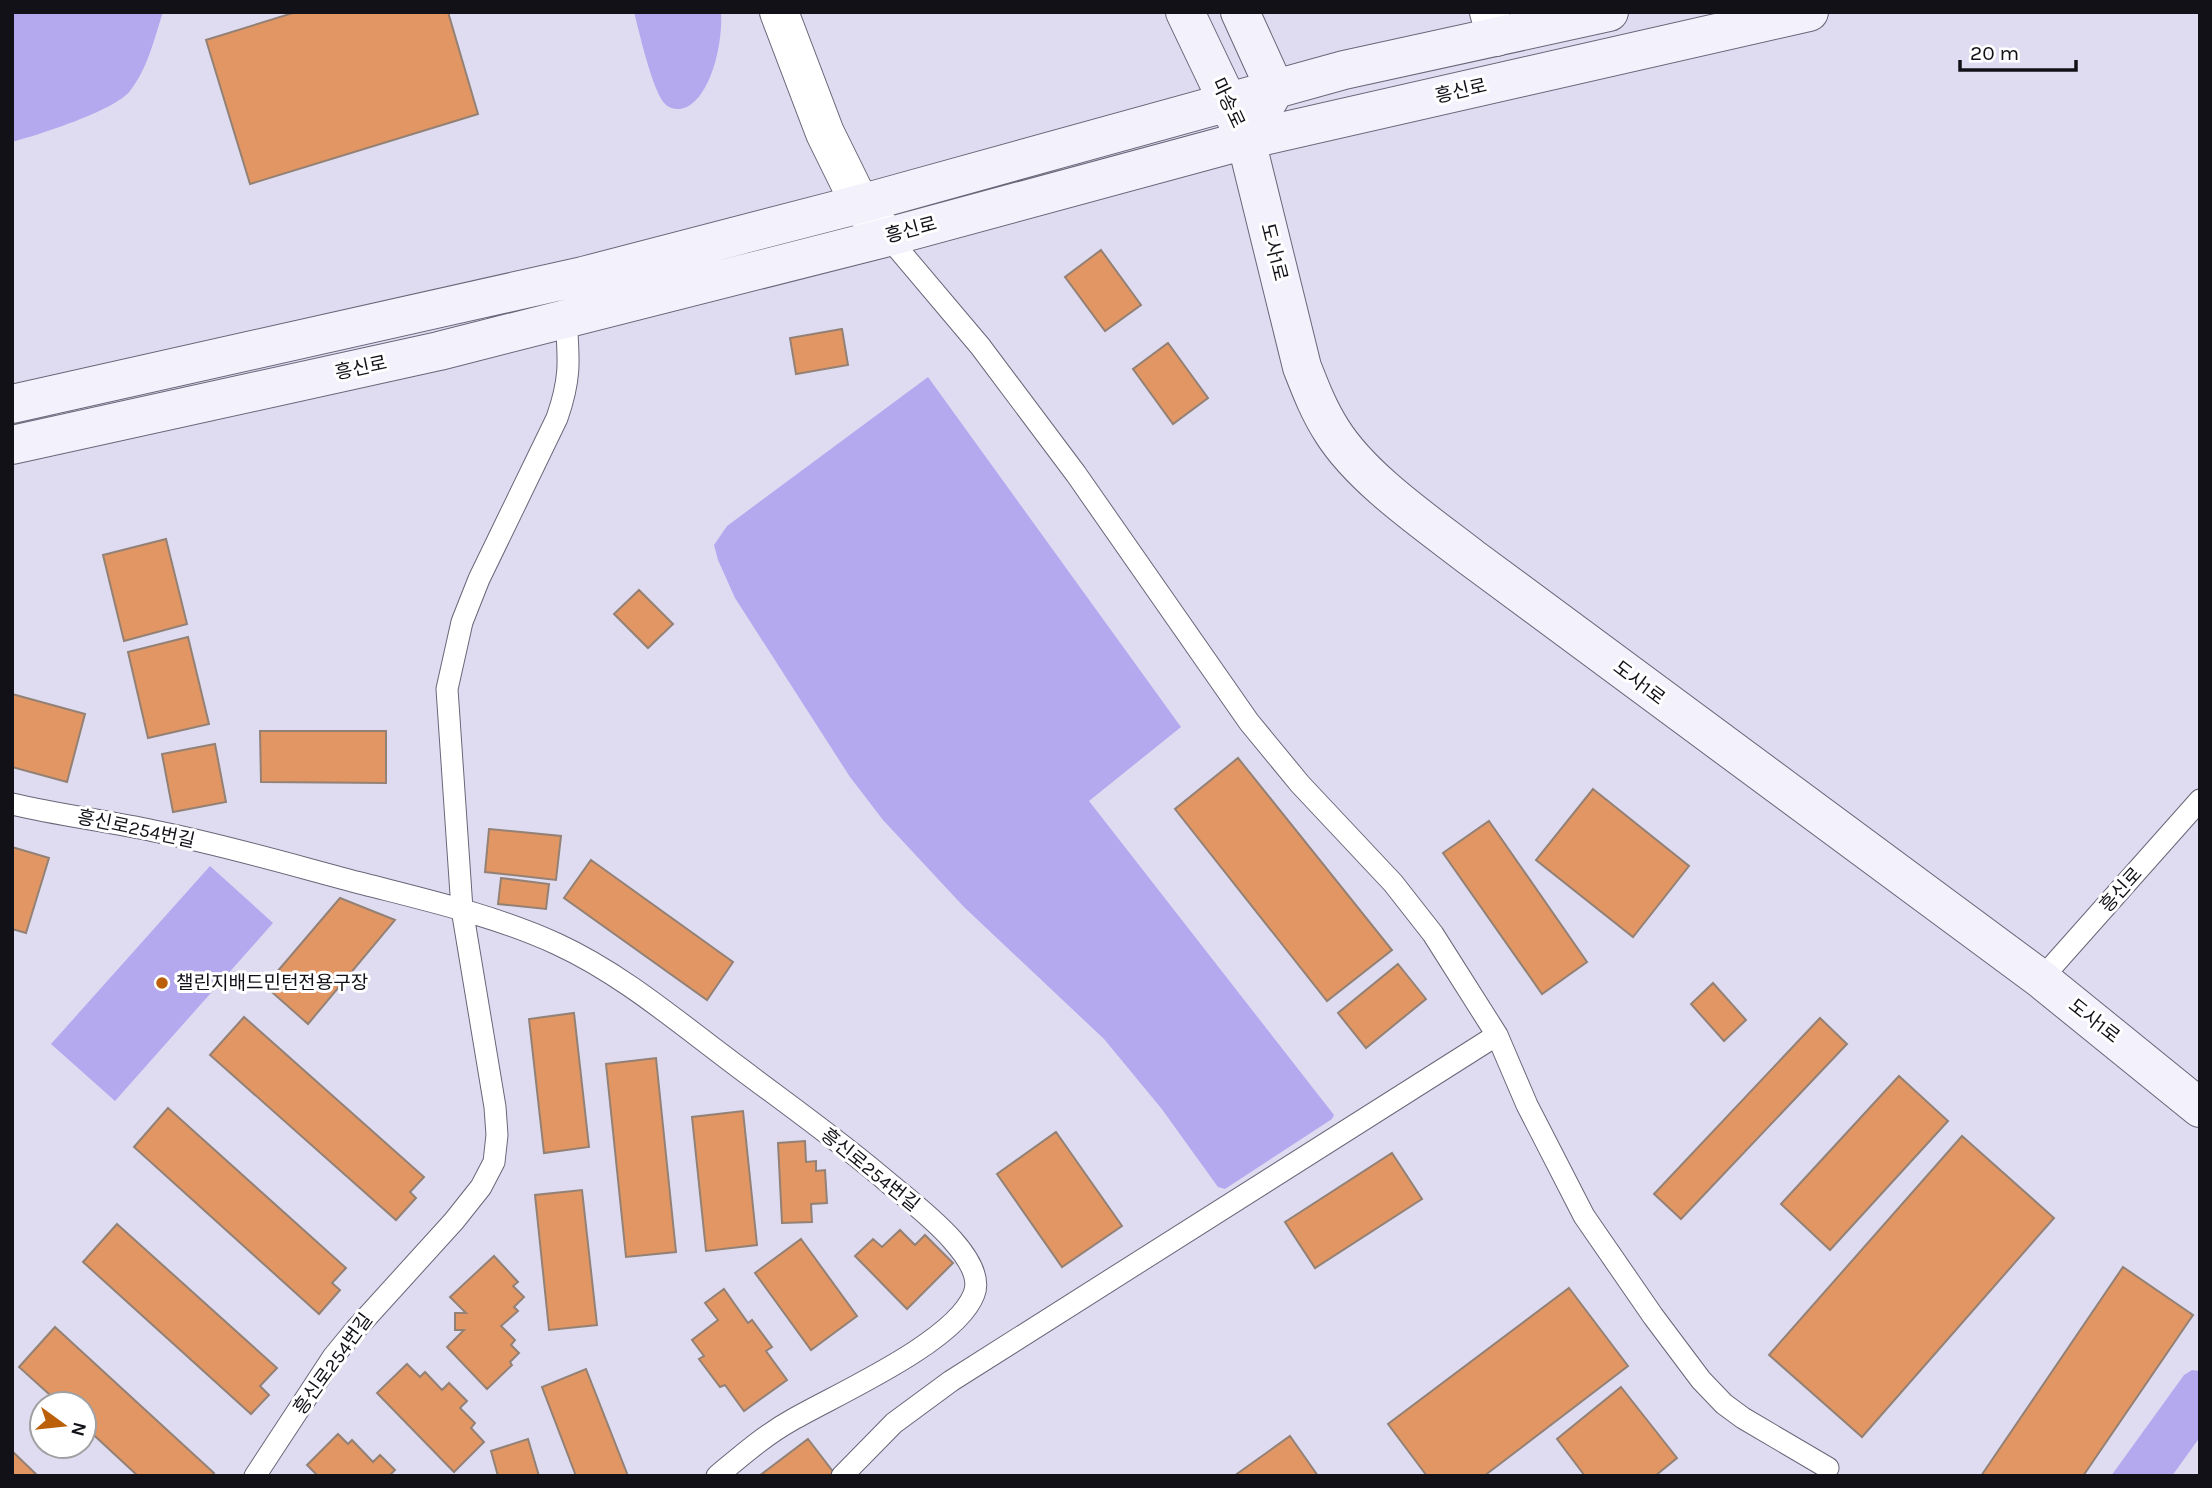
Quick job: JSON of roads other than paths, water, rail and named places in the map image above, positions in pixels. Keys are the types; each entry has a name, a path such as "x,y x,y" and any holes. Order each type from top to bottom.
{"main road":[{"name":"마송로","path":"1185,12 1245,140"},
{"path":"1240,12 1275,89"},
{"name":"흥신로","path":"12,404 583,276 860,204 1344,70 1492,25 1609,12"},
{"name":"흥신로","path":"12,445 439,351 888,237 1245,140 1809,12"},
{"name":"마송로","path":"1245,140 1275,89"},
{"name":"도사1로","path":"1245,140 1302,367 1315,402 1333,433 1352,457 1383,487 1472,558 2041,979 2200,1108"}],"street":[{"path":"779,12 825,132 860,204 888,237"}],"lane":[{"path":"888,237 980,346 1068,464 1249,722 1300,784 1415,909 1497,1035 1527,1105 1584,1216 1701,1380 1743,1419 1828,1468"},
{"path":"462,909 448,717 449,677 462,622 557,418 566,392 570,367 566,318"},
{"name":"흥신로","path":"2041,979 2200,800"},
{"name":"흥신로254번길","path":"12,804 155,831 462,909 547,940 606,971 706,1043 868,1165 942,1230 971,1264 976,1279 975,1293 967,1307 949,1327 880,1374 782,1426 717,1476"},
{"name":"흥신로254번길","path":"255,1476 333,1357 461,1212 481,1187 494,1162 497,1135 495,1107 462,909"},
{"path":"842,1476 894,1423 951,1381 1497,1035"}],"place":[{"name":"챌린지배드민턴전용구장","path":"162,983"}]}
